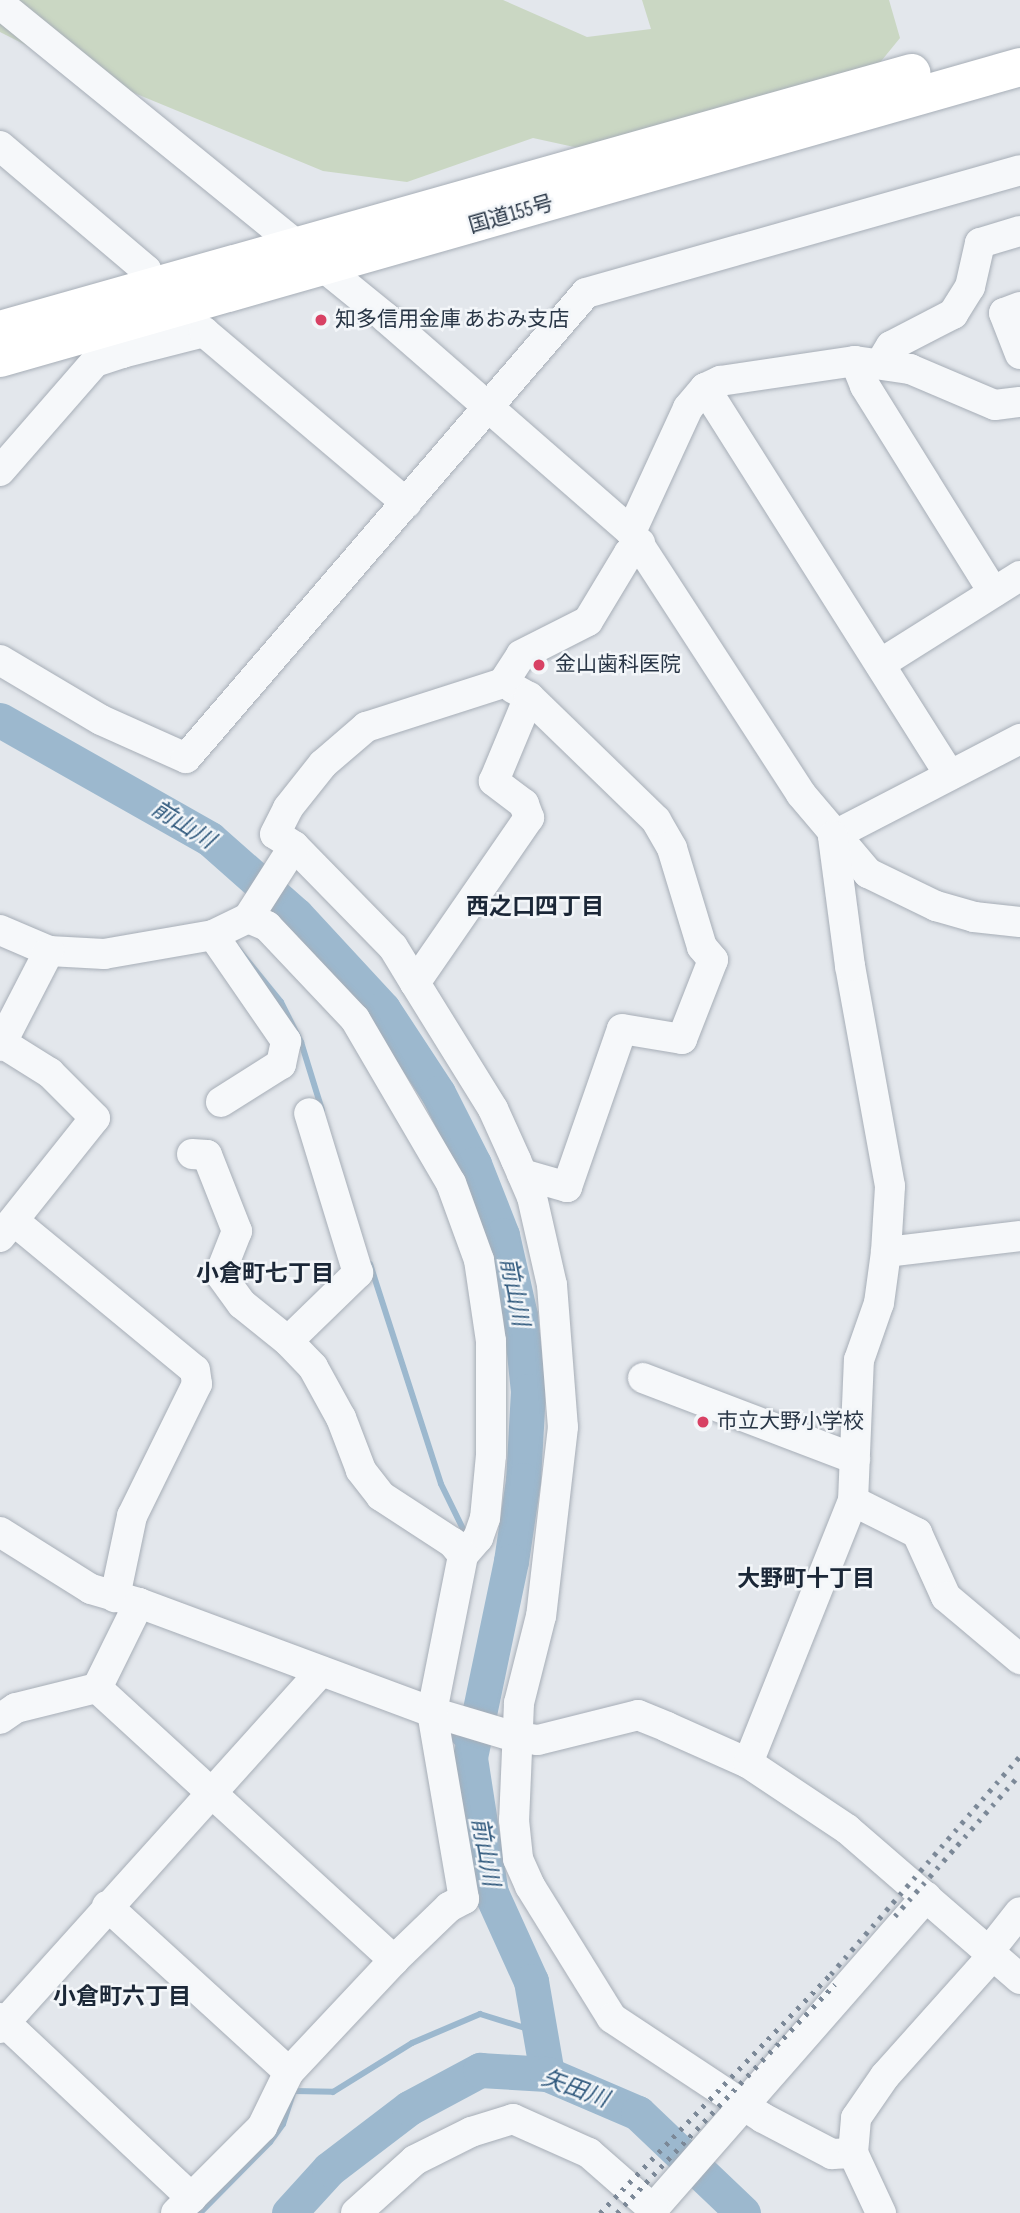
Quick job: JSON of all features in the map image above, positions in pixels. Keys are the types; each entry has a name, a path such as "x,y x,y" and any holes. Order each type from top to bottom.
{"highway":[{"name":"国道155号","path":"0,330 293,244 1020,41"},
{"name":"国道155号","path":"0,358 118,341 325,268 1020,67"}],"street":[{"path":"0,4 325,268 489,408 635,538 801,794 833,836 868,873 902,891 974,917 1020,922"},
{"path":"0,146 146,270 153,287"},
{"path":"0,660 101,720 186,758 586,293 1020,170"},
{"path":"993,592 865,386 867,363 891,346 953,314 970,287 980,243 1020,231"},
{"path":"1020,307 1004,313 1020,354"},
{"path":"0,471 94,362 118,341 204,332 405,503"},
{"path":"415,983 529,818 524,804 494,781 516,690 521,655 588,621 629,553 679,425 705,388 750,375 867,363 910,369 976,400 995,405 1020,402"},
{"path":"705,388 950,775"},
{"path":"880,664 1020,576"},
{"path":"516,690 366,727 323,764 288,808 275,835 289,853 393,947 492,1109 522,1174 552,1286 563,1427 541,1616 519,1703 514,1820 518,1859 530,1886 612,2018 746,2107 832,2154 853,2153"},
{"path":"516,690 656,820 672,848 702,947 713,960 682,1039 622,1029 567,1187 522,1174"},
{"path":"833,836 1020,739"},
{"path":"748,1763 853,1501 859,1360 879,1303 886,1252 890,1186 850,966 833,836"},
{"path":"0,930 49,951 104,954 213,934 250,915 289,853"},
{"path":"250,915 267,926 355,1019 452,1183 479,1261 491,1341 491,1455 485,1518 478,1538 463,1555 437,1714 464,1899 449,1907 394,1960 289,2072 262,2127 184,2205 2,2023 321,1671"},
{"path":"213,934 286,1041 281,1064 221,1102"},
{"path":"49,951 1,1045 50,1073 95,1118 7,1229 195,1370 197,1384 132,1516 127,1600 97,1688"},
{"path":"288,1341 358,1273 309,1114"},
{"path":"192,1154 207,1155 237,1231 220,1275 242,1304 288,1341 313,1367 341,1418 361,1470 381,1496 453,1543 463,1555"},
{"path":"886,1252 1020,1236"},
{"path":"643,1378 855,1459"},
{"path":"853,1501 917,1532 946,1597 1020,1659"},
{"path":"0,1532 67,1577 437,1714 516,1737 538,1740 638,1715 748,1763 846,1829 992,1952 1020,1979"},
{"path":"0,1719 16,1709 97,1688"},
{"path":"97,1688 394,1960"},
{"path":"356,2213 415,2160 471,2132 513,2119 589,2153 651,2211 746,2107 926,1897"},
{"path":"107,1906 289,2072"},
{"path":"881,2213 853,2153 853,2126 874,2089 992,1952 1020,1912"}],"green space":[{"path":"0,0 503,0 587,37 651,29 642,0 889,0 900,38 842,109 597,152 533,138 407,182 323,171 59,62 0,32"}],"waterway":[{"name":"前山川","path":"0,720 210,839 296,915 383,1009 438,1093 474,1164 502,1235 520,1315 528,1391 523,1480 511,1561 470,1758 491,1893 531,1981 547,2074"},
{"path":"233,943 281,1002 301,1042 322,1110"},
{"path":"370,1264 441,1484 467,1537"},
{"path":"453,1727 454,1739 470,1758"},
{"path":"200,2213 270,2142 283,2124 294,2091 333,2092 412,2043 480,2014 541,2033"},
{"name":"矢田川","path":"289,2213 329,2169 409,2108 480,2070 547,2074 638,2113 743,2213"}],"railway":[{"path":"600,2213 831,1974 1020,1756"},
{"path":"895,1916 1020,1774"},
{"path":"617,2213 835,1984"}],"place":[{"name":"知多信用金庫 あおみ支店","path":"321,320"},
{"name":"金山歯科医院","path":"539,665"},
{"name":"市立大野小学校","path":"703,1422"}],"district":[{"name":"西之口四丁目","path":"535,907"},
{"name":"小倉町七丁目","path":"265,1274"},
{"name":"大野町十丁目","path":"806,1579"},
{"name":"小倉町六丁目","path":"122,1997"}]}
